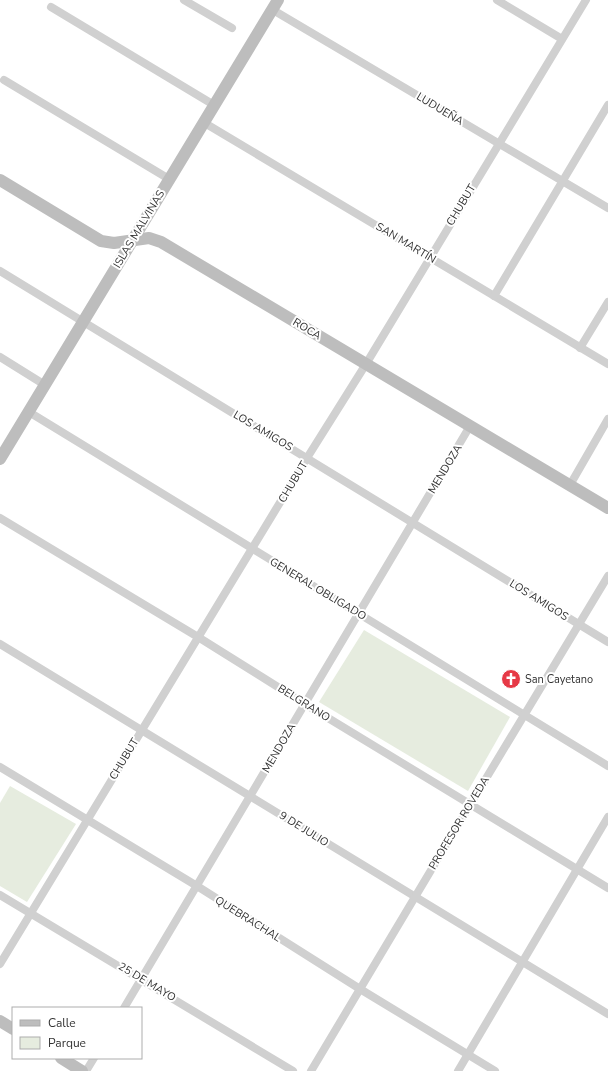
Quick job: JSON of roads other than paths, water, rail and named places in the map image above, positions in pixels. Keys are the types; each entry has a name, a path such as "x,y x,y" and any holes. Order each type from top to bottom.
{"street":[{"path":"184,0 232,28"},
{"path":"497,0 562,39"},
{"name":"CHUBUT","path":"0,964 586,0"},
{"name":"ISLAS MALVINAS","path":"0,459 203,122 276,5"},
{"name":"LUDUEÑA","path":"276,5 498,143 608,208"},
{"path":"51,7 214,105"},
{"path":"4,80 169,179"},
{"path":"494,296 608,105"},
{"name":"SAN MARTÍN","path":"203,122 608,364"},
{"name":"ROCA","path":"0,180 101,241 114,243 149,238 161,242 608,508"},
{"name":"LOS AMIGOS","path":"0,271 608,642"},
{"path":"580,348 608,302"},
{"path":"0,357 45,385"},
{"name":"GENERAL OBLIGADO","path":"29,412 608,766"},
{"path":"570,485 608,420"},
{"name":"MENDOZA","path":"125,1007 470,426"},
{"name":"BELGRANO","path":"0,518 198,637 576,870 608,888"},
{"name":"PROFESOR ROVEDA","path":"311,1071 608,576"},
{"name":"9 DE JULIO","path":"0,644 608,1014"},
{"name":"QUEBRACHAL","path":"0,767 495,1071"},
{"path":"458,1071 608,817"},
{"name":"25 DE MAYO","path":"0,895 293,1071"},
{"path":"0,1022 12,1028"},
{"path":"63,1059 82,1071"},
{"path":"86,1071 93,1059"}],"place":[{"name":"San Cayetano","path":"511,679"}]}
